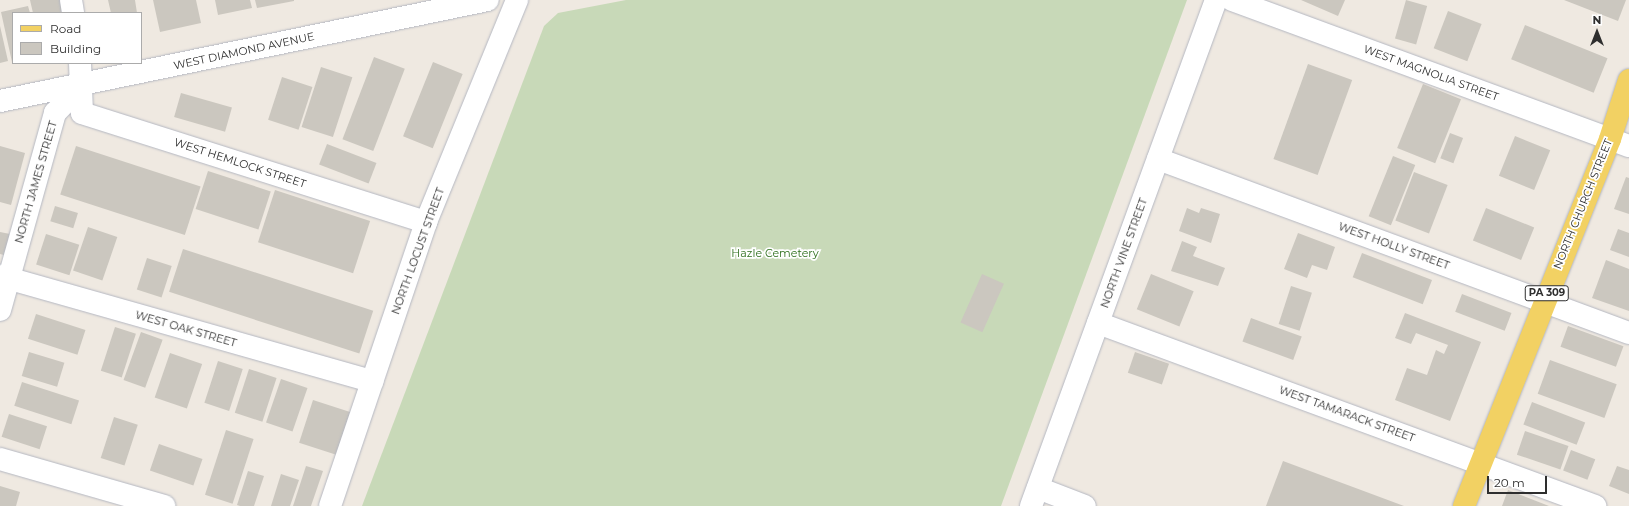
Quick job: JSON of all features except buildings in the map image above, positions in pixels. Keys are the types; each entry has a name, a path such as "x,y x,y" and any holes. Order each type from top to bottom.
{"main road":[{"name":"NORTH CHURCH STREET","path":"1464,506 1544,301 1619,143 1629,80"}],"street":[{"path":"71,0 73,12"},
{"name":"WEST DIAMOND AVENUE","path":"142,62 488,0"},
{"name":"NORTH LOCUST STREET","path":"330,506 426,222 517,0"},
{"name":"NORTH VINE STREET","path":"1035,497 1216,0"},
{"name":"WEST MAGNOLIA STREET","path":"1232,0 1619,143"},
{"name":"WEST DIAMOND AVENUE","path":"0,101 82,73 132,64"},
{"name":"WEST HEMLOCK STREET","path":"82,73 82,113 426,222"},
{"name":"NORTH JAMES STREET","path":"0,310 4,277 55,113 82,73"},
{"name":"WEST HOLLY STREET","path":"1158,159 1629,332"},
{"name":"WEST OAK STREET","path":"4,277 372,381"},
{"name":"WEST TAMARACK STREET","path":"1098,323 1595,506"},
{"path":"0,459 164,506"},
{"path":"1035,497 1086,506"}],"green space":[{"name":"Hazle Cemetery","path":"626,0 1187,0 1001,506 362,506 544,26 558,13"}]}
